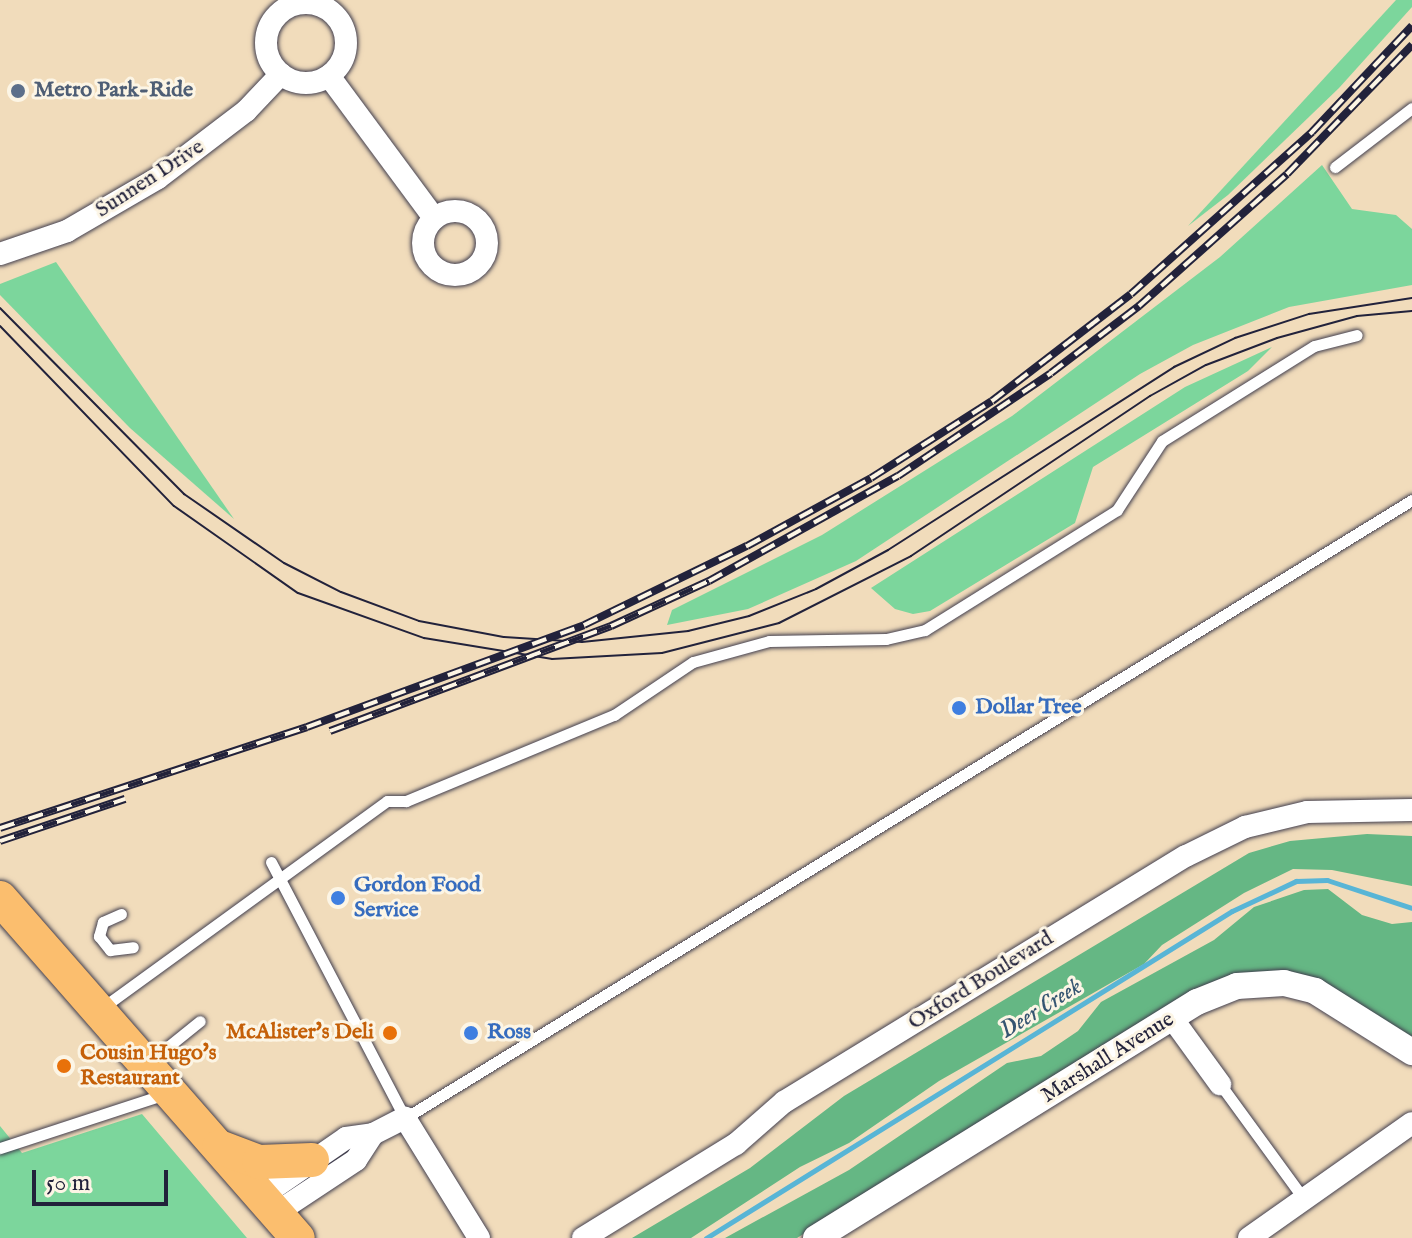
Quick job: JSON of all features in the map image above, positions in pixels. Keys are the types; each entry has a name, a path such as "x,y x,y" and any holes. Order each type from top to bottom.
{"main road":[{"path":"0,898 279,1216"},
{"path":"217,1146 259,1162 312,1160"}],"street":[{"path":"300,4 331,5 346,43 341,61 329,76 301,83 281,74 267,51 268,33 277,17 300,4"},
{"name":"Sunnen Drive","path":"0,254 67,231 158,178 246,111 281,74"},
{"path":"329,76 434,218"},
{"name":"Oxford Boulevard","path":"583,1238 736,1144 784,1102 1186,856 1245,827 1307,812 1412,810"},
{"name":"Marshall Avenue","path":"816,1238 1172,1018 1237,986 1284,983 1330,997 1412,1052"},
{"path":"1172,1018 1220,1084"},
{"path":"279,1216 312,1160 346,1138 373,1134 405,1118 479,1238"},
{"path":"1249,1238 1412,1123"},
{"path":"279,1216 356,1160 373,1134"}],"lane":[{"path":"1335,167 1412,108"},
{"path":"98,1011 387,801 406,801 614,715 693,662 769,641 886,639 925,630 1117,510 1162,441 1314,346 1357,335"},
{"path":"271,862 405,1118 1412,500"},
{"path":"121,914 103,922 99,936 110,950 133,947"},
{"path":"145,1065 200,1021"},
{"path":"1220,1084 1304,1199"},
{"path":"0,1148 169,1093"}],"green space":[{"path":"1396,0 1412,0 1412,7 1339,88 1228,195 1188,226"},
{"path":"1322,165 1352,209 1396,215 1412,229 1412,285 1289,307 1193,345 1140,374 856,561 748,609 667,625 672,610 822,535 1012,416 1220,257"},
{"path":"56,262 234,519 130,428 0,295 0,284"},
{"path":"1272,347 1248,371 1093,467 1075,523 930,611 913,614 895,609 871,588 1185,387"},
{"path":"1367,834 1412,836 1412,886 1332,870 1293,869 1244,893 1162,945 1144,964 939,1081 849,1143 800,1167 691,1238 632,1238 750,1168 844,1096 1249,853 1290,841"},
{"path":"1328,889 1362,915 1392,924 1412,922 1412,1040 1316,978 1173,1004 797,1238 725,1238 849,1170 1007,1063 1041,1056 1078,1031 1101,1002 1214,940 1254,907 1304,890"},
{"path":"142,1114 247,1238 0,1238 0,1126 22,1153"}],"waterway":[{"name":"Deer Creek","path":"706,1238 1232,911 1296,881 1327,880 1412,908"}],"tram line":[{"path":"0,308 184,494 284,563 341,592 419,621 504,637 582,642 688,631 749,616 816,589 888,550 1174,367 1235,338 1309,314 1412,298"},
{"path":"0,326 174,506 298,593 424,638 552,659 662,653 779,623 911,556 1150,396 1206,365 1277,338 1357,316 1412,311"}],"railway":[{"path":"0,828 307,727 584,625 747,546 871,478 992,401 1131,294 1312,132 1412,26"},
{"path":"330,731 611,626 709,581 898,476 1051,373 1139,306 1287,174 1412,45"},
{"path":"0,841 125,799"}],"place":[{"name":"Metro Park-Ride","path":"18,91"},
{"name":"Dollar Tree","path":"959,708"},
{"name":"Gordon Food Service","path":"338,898"},
{"name":"McAlister's Deli","path":"390,1033"},
{"name":"Ross","path":"471,1033"},
{"name":"Cousin Hugo's Restaurant","path":"64,1066"}]}
